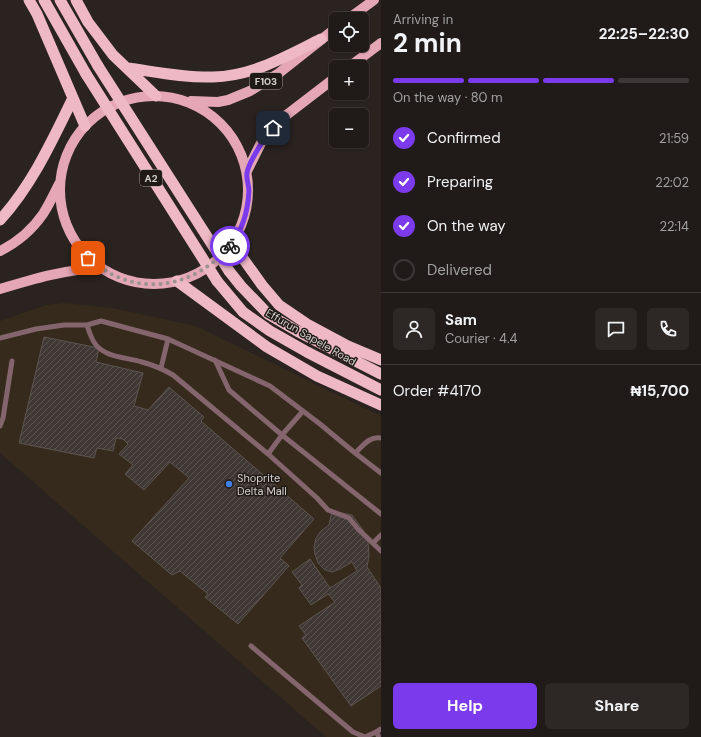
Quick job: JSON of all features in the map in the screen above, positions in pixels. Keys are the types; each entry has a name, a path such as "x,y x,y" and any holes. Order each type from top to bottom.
{"highway":[{"path":"29,0 37,14 85,126"},
{"name":"Effurun Sapele Road","path":"44,0 86,74 217,281 243,312 270,331 307,352 381,390"},
{"name":"Effurun Sapele Road","path":"60,0 98,66 229,271 241,286 268,314 297,331 381,374"},
{"path":"76,0 92,27 113,54 156,96"},
{"path":"128,68 192,77 236,75 258,69 282,59 321,39"},
{"path":"0,220 23,191 48,150 73,98"},
{"path":"232,243 262,285 279,305 307,324 348,346 381,360"},
{"path":"177,281 268,347 317,376 381,405"}],"main road":[{"path":"358,12 374,0"},
{"name":"F103","path":"183,100 218,102 228,100 250,91 279,73 329,33"},
{"path":"358,60 381,43"},
{"path":"247,172 265,135 275,125 329,83"},
{"path":"156,96 183,100 196,105 209,113 220,122 237,144 247,172 249,191 246,210 240,229 232,243 221,256 208,267 193,275 177,281 166,283 144,283 122,278 102,268 88,258 69,231 63,215 60,199 60,182 65,160 75,139 85,126 96,116 110,107 124,101 140,97 156,96"},
{"path":"0,251 18,240 31,228 43,214 60,182"},
{"path":"0,289 62,272 102,268"}],"lane":[{"path":"0,338 43,328 64,325 87,325 101,321 168,339 270,386 381,473"},
{"path":"87,325 94,342 104,352 113,356 140,361 161,368 173,375 268,454 317,498 328,510 349,518 381,551"},
{"path":"161,368 168,339"},
{"path":"214,360 229,390 282,435 381,514"},
{"path":"0,426 3,418 12,361"},
{"path":"268,454 303,411"},
{"path":"355,453 369,439 381,438"},
{"path":"373,543 381,535"},
{"path":"252,646 353,732 365,737 377,735 381,729"}],"shaded area":[{"name":"Shoprite Delta Mall","path":"64,303 113,308 196,326 381,416 381,737 326,737 0,453 0,321 46,305"}],"building":[{"name":"Shoprite Delta Mall","path":"44,337 99,348 96,362 143,373 134,406 148,410 169,387 204,417 201,421 314,519 280,558 289,566 238,624 205,597 208,594 180,571 172,575 132,541 189,478 170,462 144,490 125,474 133,465 119,454 128,444 123,439 116,438 113,451 97,448 94,458 19,443"},
{"path":"332,511 352,515 363,530 368,542 369,556 367,567 381,588 381,686 351,706 302,638 306,635 299,626 335,602 328,594 311,605 299,588 302,585 292,572 310,559 330,588 357,571 352,562 332,572 325,570 318,563 314,547 316,538 321,531 329,525"}],"way so far":[{"path":"88,258 111,274 132,281 155,284 177,281 193,275 208,267 230,246"}],"place":[{"name":"Shoprite Delta Mall","path":"229,484"}],"route":[{"path":"230,246 240,229 246,210 249,191 247,172 265,135 273,128"}]}
